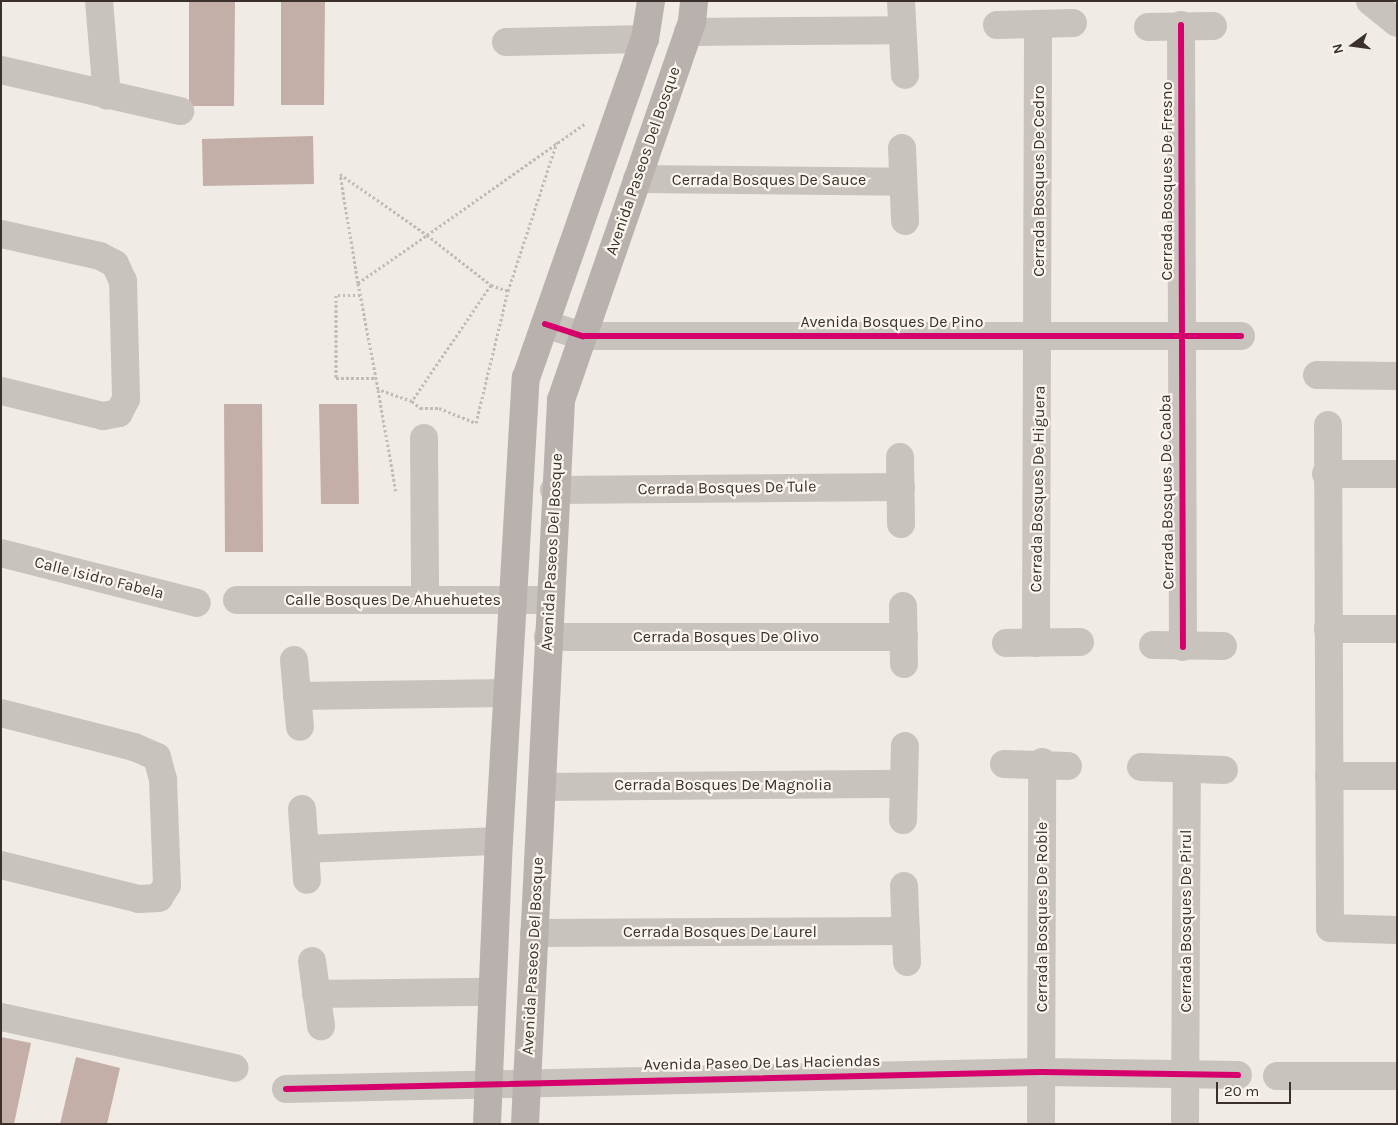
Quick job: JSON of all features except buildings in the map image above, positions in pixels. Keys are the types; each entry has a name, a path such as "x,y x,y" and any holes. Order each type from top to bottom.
{"main road":[{"path":"487,1124 498,841 526,378 645,39 651,1"},
{"name":"Avenida Paseos Del Bosque","path":"525,1124 542,787 554,490 561,400 688,32 694,1"}],"street":[{"path":"99,1 108,96"},
{"path":"901,1 905,75"},
{"path":"1370,1 1397,23"},
{"path":"997,25 1038,26 1073,23"},
{"name":"Cerrada Bosques De Fresno","path":"1180,336 1181,25"},
{"name":"Cerrada Bosques De Cedro","path":"1038,26 1040,335"},
{"path":"1148,27 1213,26"},
{"path":"688,32 902,30"},
{"path":"506,42 645,39"},
{"path":"1,70 180,111"},
{"path":"902,148 905,221"},
{"name":"Cerrada Bosques De Sauce","path":"637,179 902,182"},
{"path":"1,234 100,256 115,264 123,281 126,399 119,413 103,416 1,391"},
{"name":"Avenida Bosques De Pino","path":"545,324 583,336 1240,336"},
{"name":"Cerrada Bosques De Higuera","path":"1036,643 1040,335"},
{"name":"Cerrada Bosques De Caoba","path":"1180,336 1183,647"},
{"path":"1317,374 1397,376"},
{"path":"1328,425 1326,474 1330,928 1397,930"},
{"path":"424,438 425,600"},
{"path":"900,457 900,524"},
{"path":"1326,474 1397,474"},
{"name":"Cerrada Bosques De Tule","path":"554,490 901,486"},
{"name":"Calle Isidro Fabela","path":"1,553 197,603"},
{"name":"Calle Bosques De Ahuehuetes","path":"237,600 549,600"},
{"path":"902,606 904,664"},
{"path":"1328,629 1397,629"},
{"name":"Cerrada Bosques De Olivo","path":"548,637 904,637"},
{"path":"1006,643 1080,642"},
{"path":"1154,645 1183,647 1223,646"},
{"path":"294,660 300,727"},
{"path":"297,696 507,693"},
{"path":"1,713 134,747 157,757 163,780 167,885 159,898 139,899 1,865"},
{"path":"903,820 905,746"},
{"name":"Cerrada Bosques De Roble","path":"1004,764 1055,764 1041,1124"},
{"path":"1141,767 1224,770"},
{"name":"Cerrada Bosques De Pirul","path":"1185,1124 1187,769"},
{"path":"1329,776 1397,776"},
{"name":"Cerrada Bosques De Magnolia","path":"542,787 904,784"},
{"path":"302,809 307,880"},
{"path":"305,849 498,841"},
{"path":"904,886 907,962"},
{"name":"Cerrada Bosques De Laurel","path":"534,933 906,931"},
{"path":"312,961 320,1026"},
{"path":"316,994 491,992"},
{"path":"1,1016 235,1068"},
{"name":"Avenida Paseo De Las Haciendas","path":"286,1089 489,1081 1042,1072 1238,1075"},
{"path":"1277,1076 1397,1076"}],"path":[{"path":"358,283 558,141 591,120"},
{"path":"378,389 412,401 420,408 439,408 476,423 508,291 558,141"},
{"path":"425,506 398,505 340,174 427,235 491,285 508,291"},
{"path":"412,401 491,285"},
{"path":"360,295 336,295 336,378 375,378"}],"cycle path":[{"path":"1181,25 1183,647"},
{"path":"545,324 583,336 1241,336"},
{"path":"286,1089 1042,1072 1238,1075"}]}
